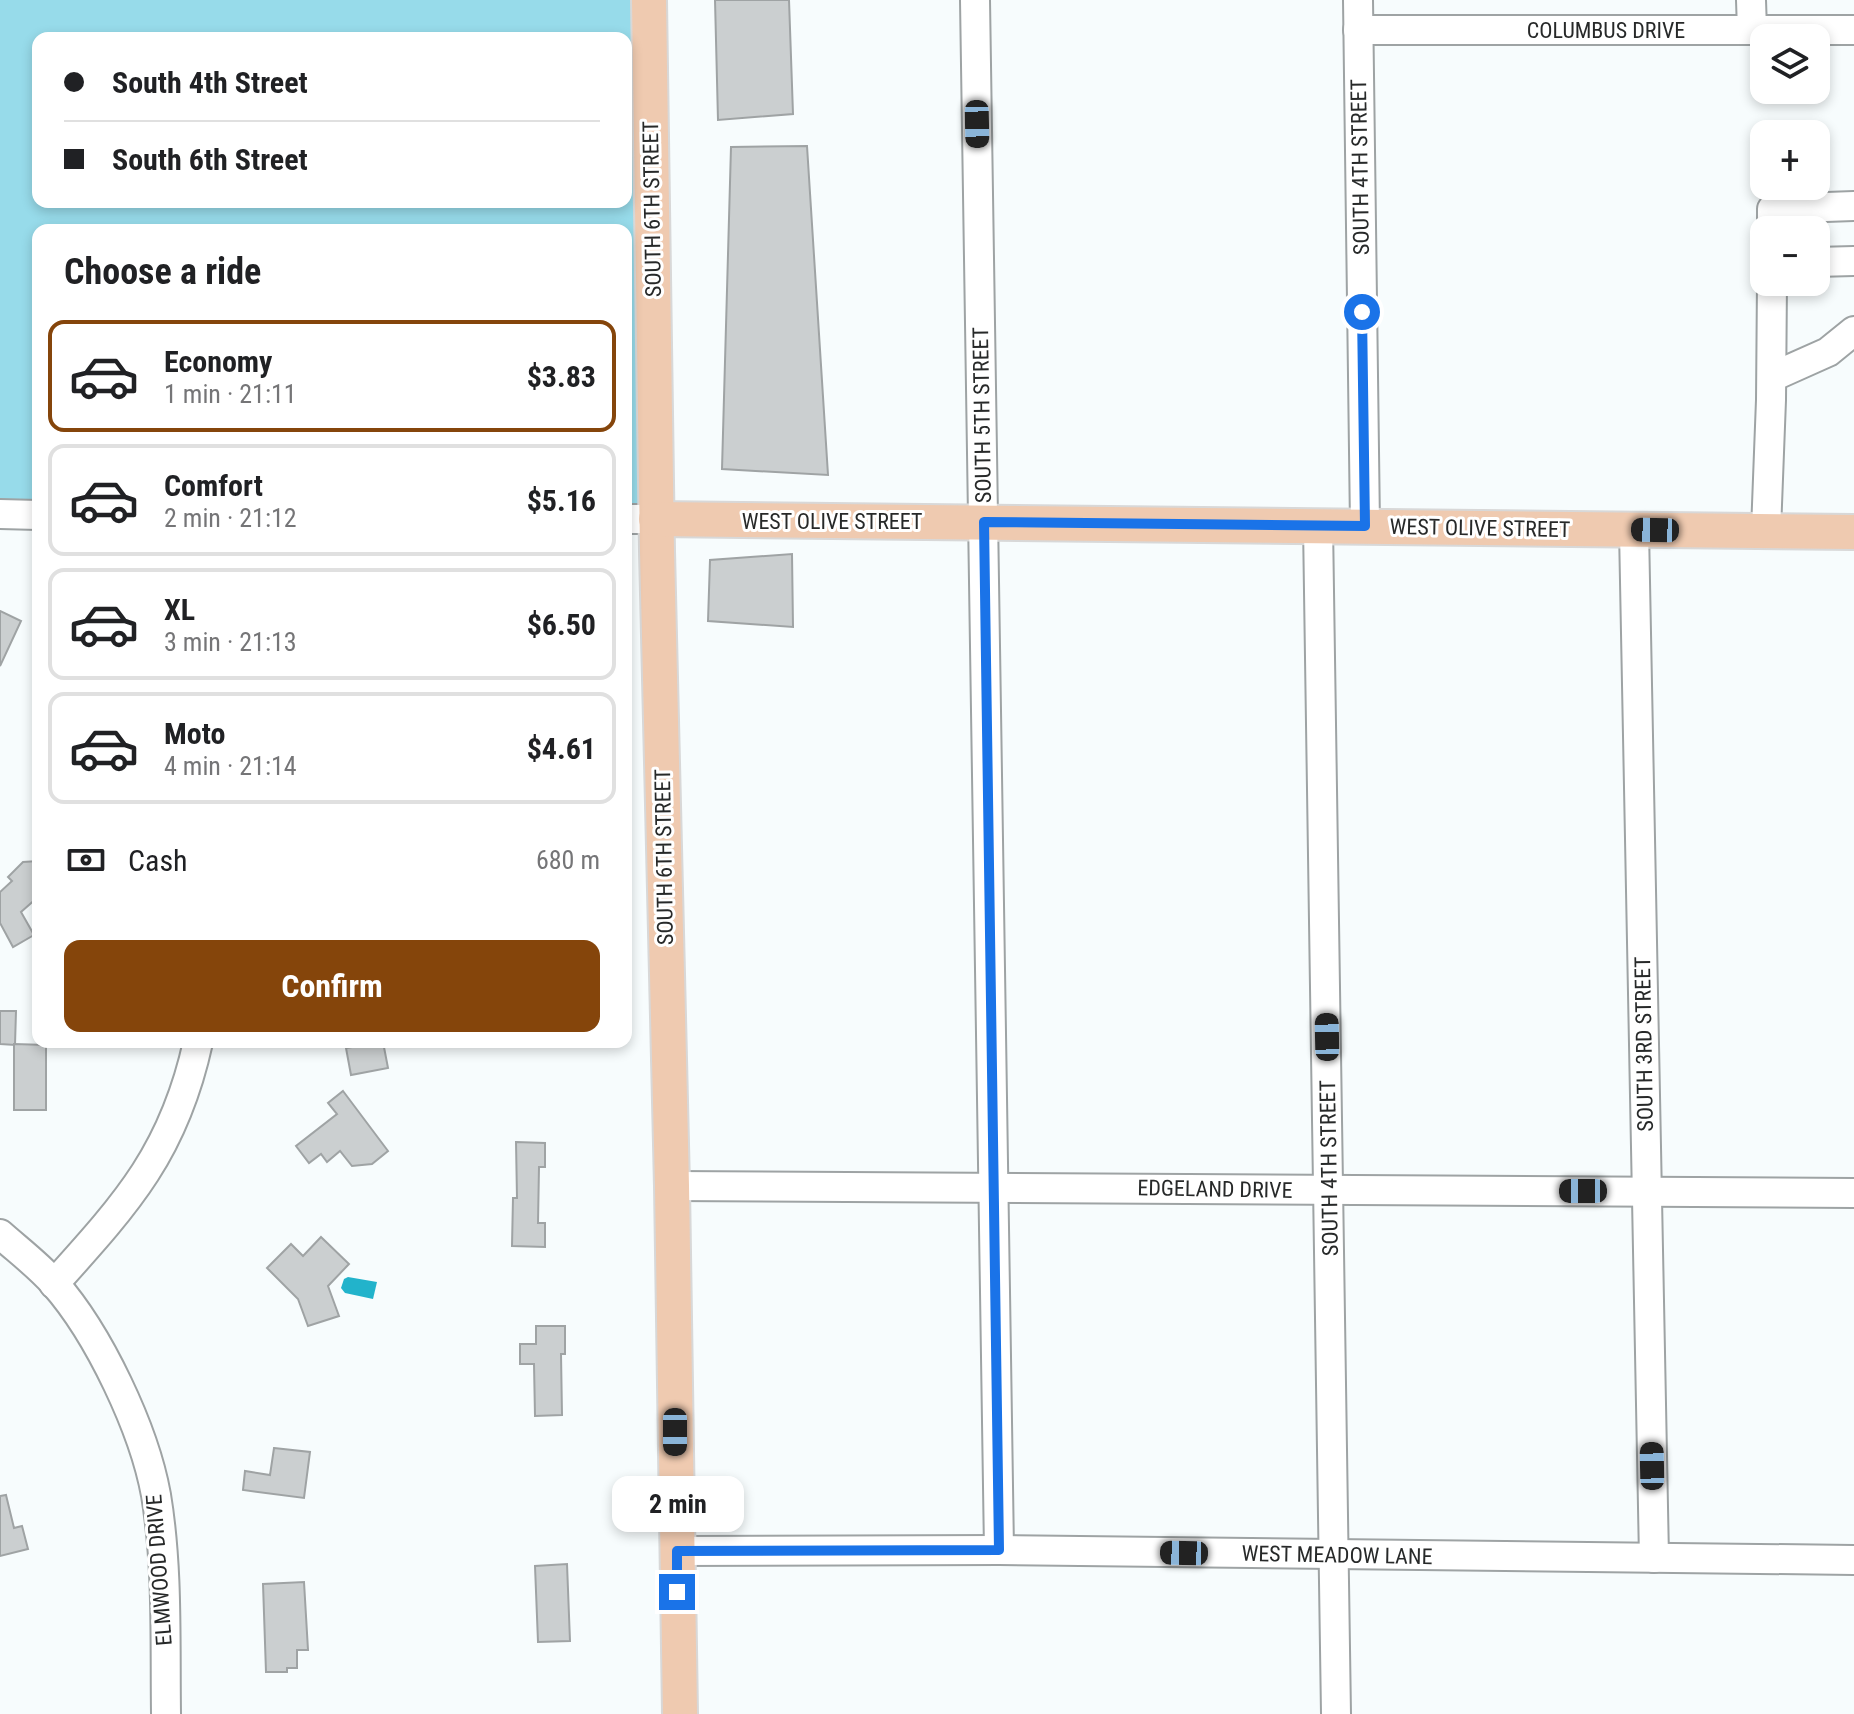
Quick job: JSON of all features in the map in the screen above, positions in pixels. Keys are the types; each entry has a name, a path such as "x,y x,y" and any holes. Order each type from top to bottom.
{"main road":[{"name":"SOUTH 6TH STREET","path":"649,0 641,519 672,1186 680,1714"},
{"name":"WEST OLIVE STREET","path":"641,519 1854,532"}],"street":[{"name":"SOUTH 5TH STREET","path":"975,0 999,1550"},
{"name":"SOUTH 4TH STREET","path":"1358,0 1365,526"},
{"path":"1751,0 1752,24"},
{"name":"COLUMBUS DRIVE","path":"1358,30 1750,30"},
{"name":"COLUMBUS DRIVE","path":"1830,30 1854,30"},
{"path":"1772,216 1772,209 1854,206"},
{"path":"1830,262 1854,261"},
{"path":"1766,531 1772,296"},
{"path":"1772,377 1828,352 1854,331"},
{"path":"0,514 32,515"},
{"name":"SOUTH 4TH STREET","path":"1318,525 1336,1714"},
{"name":"SOUTH 3RD STREET","path":"1634,530 1654,1558"},
{"path":"54,1284 119,1211 154,1161 175,1120 197,1048"},
{"name":"EDGELAND DRIVE","path":"672,1186 1854,1193"},
{"name":"ELMWOOD DRIVE","path":"0,1234 54,1284 96,1344 138,1436 155,1493 165,1595 166,1714"},
{"name":"WEST MEADOW LANE","path":"677,1551 999,1550 1854,1560"}],"shaded area":[{"path":"0,0 638,0 656,519 632,519 632,224 32,224 32,515 0,514"},
{"path":"348,1277 377,1282 373,1299 345,1293 341,1288"}],"building":[{"path":"715,0 789,0 793,114 718,120"},
{"path":"807,146 828,475 722,469 731,147"},
{"path":"792,554 793,627 708,621 710,560"},
{"path":"0,611 21,621 0,666"},
{"path":"32,861 32,902 21,912 32,936 13,947 0,923 0,892 12,881 8,877 23,862"},
{"path":"0,1011 16,1011 15,1045 0,1044"},
{"path":"14,1044 46,1048 46,1110 14,1110"},
{"path":"346,1048 384,1048 388,1068 351,1075"},
{"path":"343,1091 388,1151 372,1164 352,1166 340,1151 327,1162 321,1154 309,1163 296,1146 337,1114 328,1103"},
{"path":"516,1142 545,1143 545,1167 539,1167 538,1223 545,1223 545,1247 512,1246 513,1198 517,1198"},
{"path":"321,1237 349,1264 328,1286 339,1316 308,1326 298,1299 267,1268 291,1244 303,1256"},
{"path":"536,1326 565,1326 565,1354 561,1354 562,1415 535,1416 534,1364 520,1364 520,1344 536,1344"},
{"path":"274,1448 310,1452 304,1498 243,1490 245,1471 270,1475"},
{"path":"6,1495 14,1528 22,1526 28,1549 0,1556 0,1496"},
{"path":"567,1564 570,1641 538,1642 535,1566"},
{"path":"304,1582 308,1650 297,1650 297,1668 287,1668 287,1672 266,1672 263,1584"}],"route":[{"path":"677,1592 677,1551 999,1550 984,522 1365,526 1362,312"}]}
